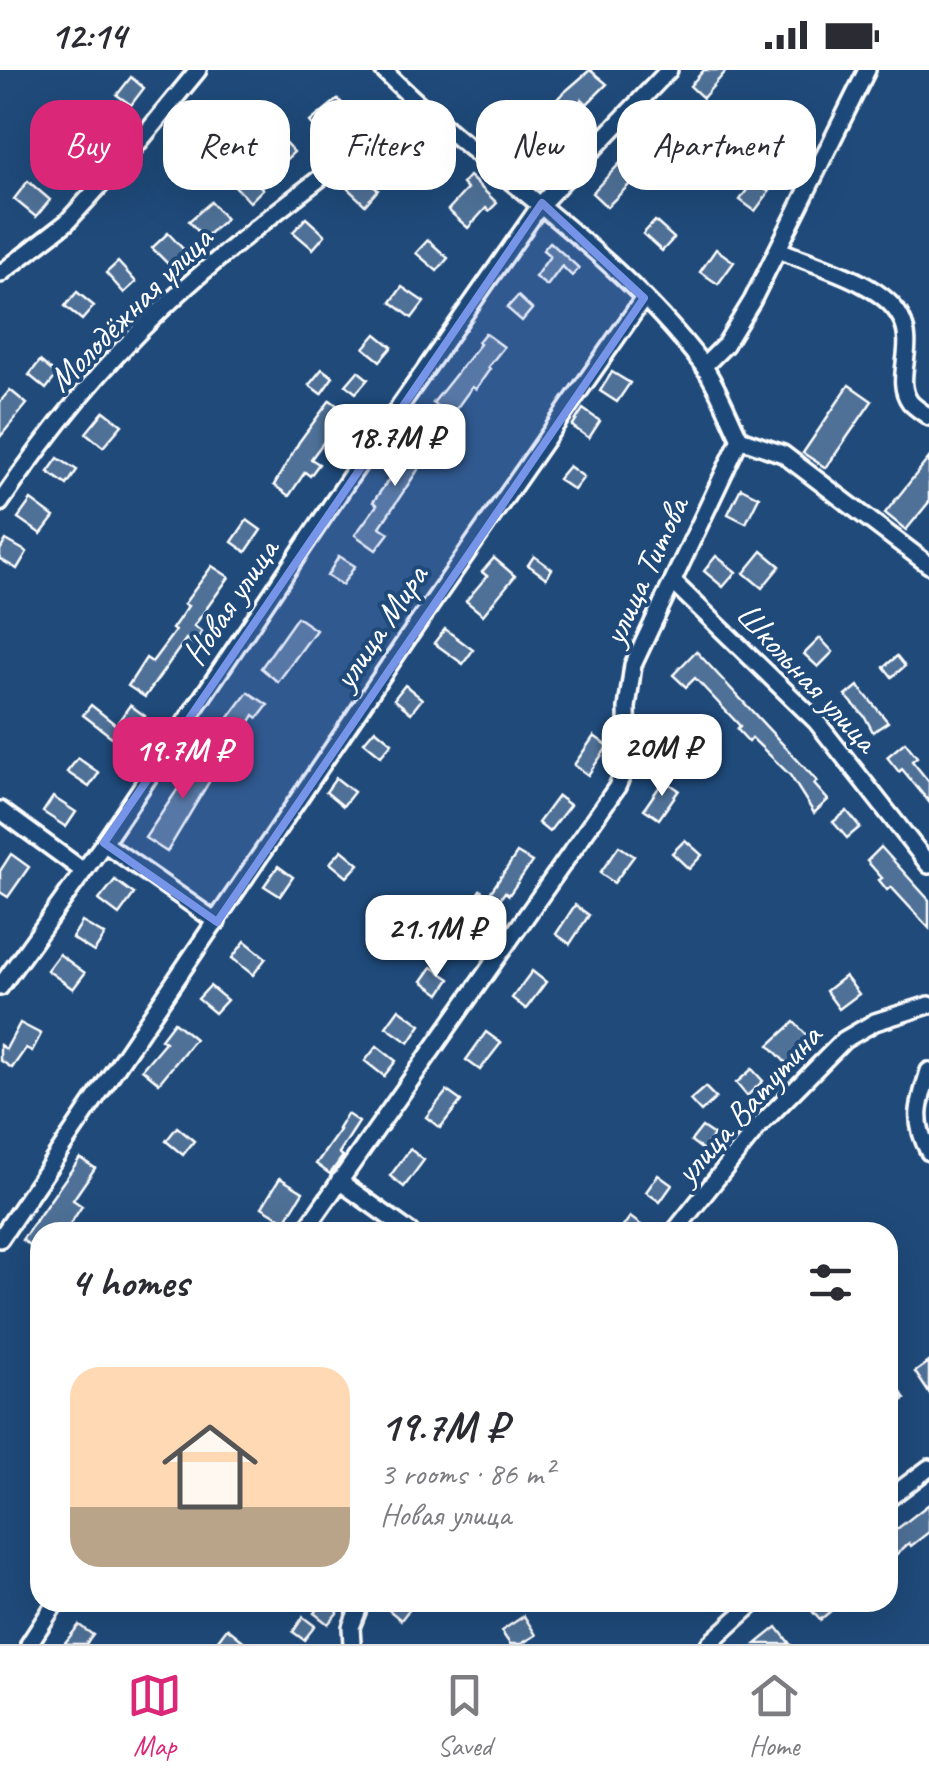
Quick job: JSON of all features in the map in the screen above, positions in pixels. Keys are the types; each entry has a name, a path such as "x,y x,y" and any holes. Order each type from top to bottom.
{"street":[{"path":"0,274 66,223 198,70"},
{"path":"383,70 413,100"},
{"name":"Новая улица","path":"0,987 104,843 351,476 542,203 669,70"},
{"path":"704,366 725,345 778,250 867,70"},
{"path":"456,135 542,203 644,298 704,366 740,439 783,454 929,564"},
{"name":"Молодёжная улица","path":"0,503 38,446 107,365 162,309 310,188"},
{"path":"778,250 867,286 888,302 901,317 910,344 902,378 910,401 929,417"},
{"name":"улица Мира","path":"0,1239 644,298"},
{"name":"улица Титова","path":"311,1222 618,787 628,761 626,708 633,665 740,439"},
{"name":"Школьная улица","path":"673,582 816,721 929,865"},
{"path":"0,810 82,870"},
{"path":"104,843 217,922"},
{"name":"улица Ватутина","path":"682,1222 758,1127 844,1040 875,1022 929,1005"},
{"path":"929,1071 918,1109 918,1130 929,1152"},
{"path":"339,1181 396,1222"},
{"path":"898,1491 929,1468"},
{"path":"29,1644 50,1612"},
{"path":"352,1644 351,1626 357,1612"},
{"path":"710,1644 744,1612"}],"highlighted area":[{"path":"542,203 644,298 217,922 104,843"}],"building":[{"path":"590,70 607,84 591,100 556,100"},
{"path":"704,70 727,70 703,98 690,86"},
{"path":"131,77 144,88 135,100 117,95"},
{"path":"617,166 617,190 624,190 607,207 592,193"},
{"path":"469,176 476,183 476,190 484,190 497,203 489,211 486,208 468,228 448,210 467,189 462,184"},
{"path":"28,181 30,190 38,190 50,200 36,217 14,199"},
{"path":"239,190 262,190 250,202"},
{"path":"349,190 378,190 365,205"},
{"path":"747,190 769,192 755,211 740,200"},
{"path":"211,202 226,219 204,238 189,221"},
{"path":"306,218 325,235 313,249 293,232"},
{"path":"655,221 674,238 662,251 643,234"},
{"path":"168,233 186,252 171,267 152,248"},
{"path":"428,240 448,258 437,271 416,253"},
{"path":"550,242 579,268 572,276 562,266 547,286 535,277 550,256 543,250"},
{"path":"716,249 734,262 718,284 700,272"},
{"path":"118,262 136,282 124,293 106,273"},
{"path":"402,287 424,302 412,318 391,302"},
{"path":"77,292 94,306 82,320 65,306"},
{"path":"518,296 532,309 522,321 507,308"},
{"path":"485,333 504,347 476,389 472,387 451,416 433,403"},
{"path":"376,334 392,347 380,361 364,348"},
{"path":"40,361 57,375 46,389 29,375"},
{"path":"322,369 333,377 321,394 309,385"},
{"path":"358,371 368,379 356,393 346,385"},
{"path":"612,372 630,383 617,402 600,391"},
{"path":"849,385 872,401 826,468 803,453"},
{"path":"10,390 27,404 0,437 0,402"},
{"path":"330,400 346,412 311,459 319,464 310,476 305,472 289,496 274,485"},
{"path":"583,409 600,421 589,438 572,426"},
{"path":"104,411 122,425 103,447 86,433"},
{"path":"424,428 439,438 380,527 389,533 376,550 355,535 377,505 373,502 396,469 392,466 401,452 408,457"},
{"path":"58,458 77,470 67,485 48,472"},
{"path":"929,458 929,502 906,530 885,513"},
{"path":"569,466 584,477 574,490 558,479"},
{"path":"741,488 759,497 746,523 728,514"},
{"path":"31,500 54,517 41,534 18,518"},
{"path":"247,520 261,530 246,552 232,542"},
{"path":"6,540 27,552 17,569 0,559"},
{"path":"762,551 780,566 762,588 744,573"},
{"path":"339,556 355,566 342,585 327,576"},
{"path":"534,556 552,569 546,578 528,565"},
{"path":"716,556 736,572 723,587 704,571"},
{"path":"494,558 515,576 483,615 466,601 487,576 482,572"},
{"path":"212,566 229,577 194,626 202,632 193,644 186,639 145,697 128,686 146,658 152,662 175,631 172,629 188,606 184,604"},
{"path":"297,617 316,630 278,682 261,668"},
{"path":"445,629 473,650 463,664 434,643"},
{"path":"820,638 833,652 818,667 804,654"},
{"path":"696,651 817,781 814,784 828,800 814,813 790,775 752,738 749,742 737,729 740,726 695,678 686,687 673,675"},
{"path":"897,656 905,666 892,677 884,667"},
{"path":"405,685 422,699 411,713 394,699"},
{"path":"858,686 888,722 873,732 846,696"},
{"path":"248,692 268,705 258,718 254,715 235,746 216,735"},
{"path":"91,705 116,725 130,705 145,716 126,748 83,715"},
{"path":"375,729 392,743 381,756 364,742"},
{"path":"594,736 608,746 588,775 574,765"},
{"path":"905,742 917,757 912,761 929,782 929,802 887,757"},
{"path":"203,751 221,762 167,852 145,838"},
{"path":"78,758 99,773 89,787 67,772"},
{"path":"336,778 354,792 343,806 326,792"},
{"path":"664,780 679,790 659,819 644,809"},
{"path":"558,796 570,805 549,832 538,823"},
{"path":"53,797 76,812 66,827 43,812"},
{"path":"847,811 860,827 847,838 833,822"},
{"path":"685,840 702,855 689,869 672,853"},
{"path":"619,846 634,856 614,883 600,873"},
{"path":"881,847 929,900 929,928 891,887 887,890 867,861"},
{"path":"342,850 359,864 347,877 330,863"},
{"path":"517,853 532,862 509,895 505,892 487,917 470,904 480,890 488,896"},
{"path":"11,854 29,867 8,897 0,892 0,871"},
{"path":"278,866 293,877 280,896 264,886"},
{"path":"115,880 134,894 119,915 99,900"},
{"path":"575,905 589,915 570,944 556,934"},
{"path":"82,922 105,935 94,952 72,938"},
{"path":"245,941 266,958 253,975 232,958"},
{"path":"59,954 85,973 73,989 47,970"},
{"path":"432,967 450,979 440,994 422,981"},
{"path":"532,971 546,982 526,1009 512,998"},
{"path":"845,976 859,994 839,1009 826,991"},
{"path":"210,986 227,1000 215,1013 198,999"},
{"path":"399,1009 421,1025 409,1043 386,1027"},
{"path":"174,1022 195,1039 159,1083 142,1069 165,1042 161,1039"},
{"path":"794,1022 813,1042 788,1065 769,1045"},
{"path":"20,1023 41,1034 32,1051 26,1048 12,1068 0,1060 0,1045 6,1049"},
{"path":"486,1032 501,1043 480,1070 466,1060"},
{"path":"377,1046 396,1061 384,1076 365,1061"},
{"path":"752,1069 763,1081 747,1096 736,1083"},
{"path":"705,1087 716,1098 701,1112 690,1100"},
{"path":"447,1091 461,1101 440,1128 426,1117"},
{"path":"347,1114 359,1122 330,1174 316,1164"},
{"path":"177,1127 194,1141 183,1155 166,1141"},
{"path":"702,1127 714,1135 703,1150 691,1141"},
{"path":"410,1149 424,1160 404,1187 390,1176"},
{"path":"80,1158 95,1168 73,1200 82,1206 72,1222 35,1222"},
{"path":"658,1175 672,1185 660,1202 646,1192"},
{"path":"280,1178 303,1192 285,1221 262,1207"},
{"path":"30,1229 30,1245 22,1240"},
{"path":"929,1362 929,1393 915,1372"},
{"path":"929,1504 929,1532 898,1553 898,1528"},
{"path":"315,1612 338,1612 328,1624"},
{"path":"391,1612 407,1612 401,1620"},
{"path":"813,1612 829,1612 820,1620"},
{"path":"524,1616 536,1635 521,1644 510,1644 501,1631"},
{"path":"303,1617 315,1626 304,1640 293,1632"},
{"path":"79,1625 93,1635 86,1644 64,1644"},
{"path":"777,1627 790,1644 756,1644"},
{"path":"227,1628 247,1644 215,1644"}]}
